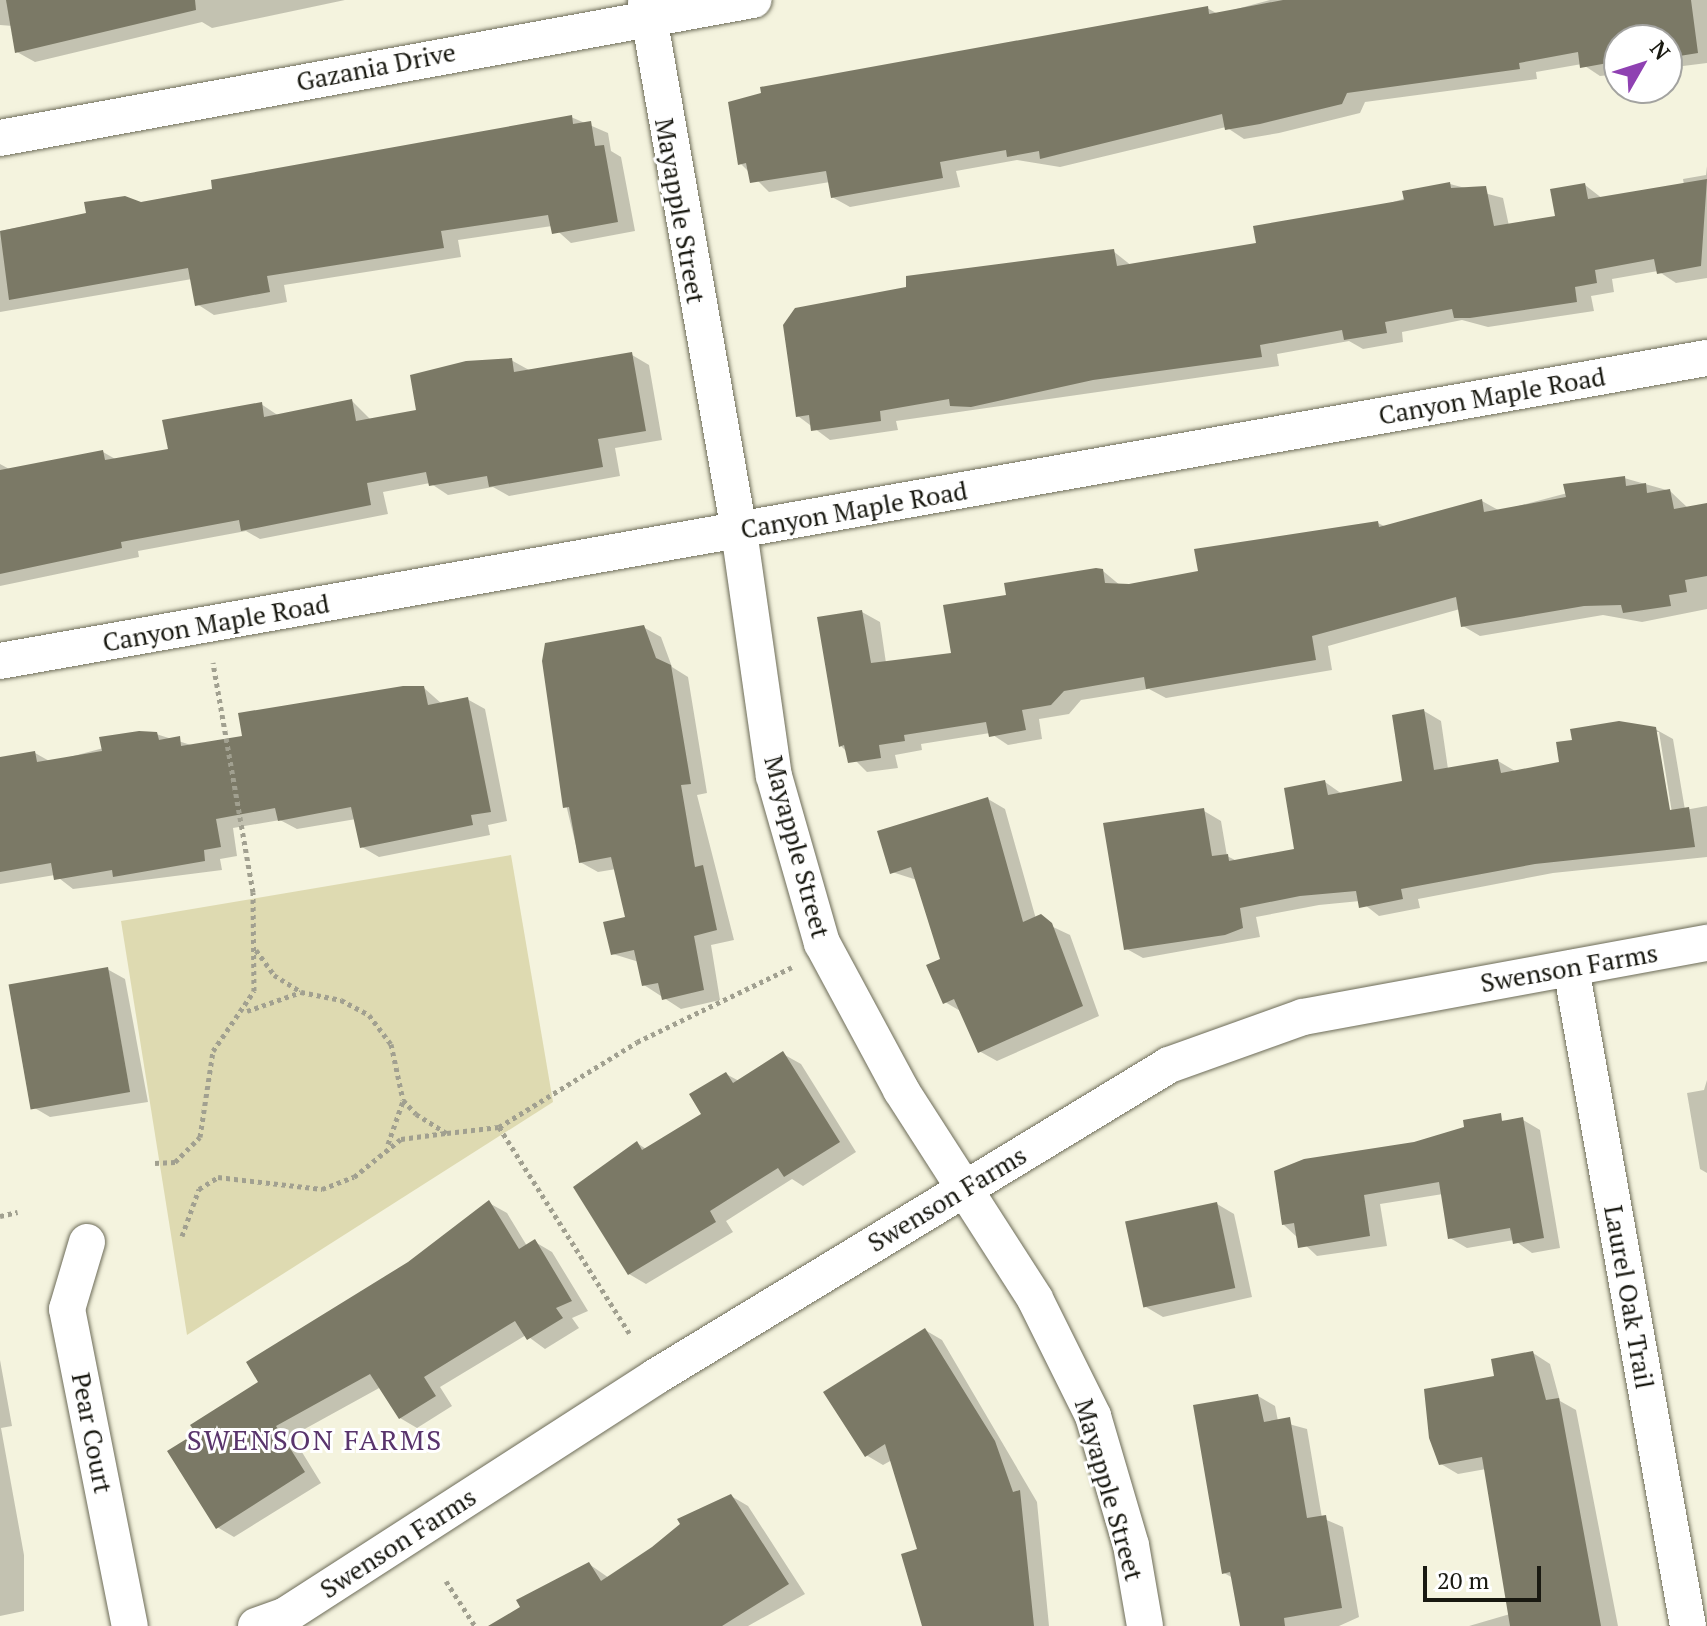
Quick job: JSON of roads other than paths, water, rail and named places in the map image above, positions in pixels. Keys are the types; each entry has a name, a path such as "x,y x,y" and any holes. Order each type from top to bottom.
{"street":[{"name":"Gazania Drive","path":"0,138 647,8 753,0"},
{"name":"Mayapple Street","path":"647,8 739,531 774,776 822,943 901,1090 1035,1299 1093,1416 1131,1545 1145,1626"},
{"name":"Canyon Maple Road","path":"0,661 1707,358"},
{"name":"Swenson Farms","path":"256,1626 286,1615 965,1187 1169,1065 1303,1017 1707,943"},
{"name":"Laurel Oak Trail","path":"1571,968 1688,1626"},
{"name":"Pear Court","path":"87,1242 67,1309 130,1626"}],"district":[{"name":"SWENSON FARMS","path":"315,1440"}]}
